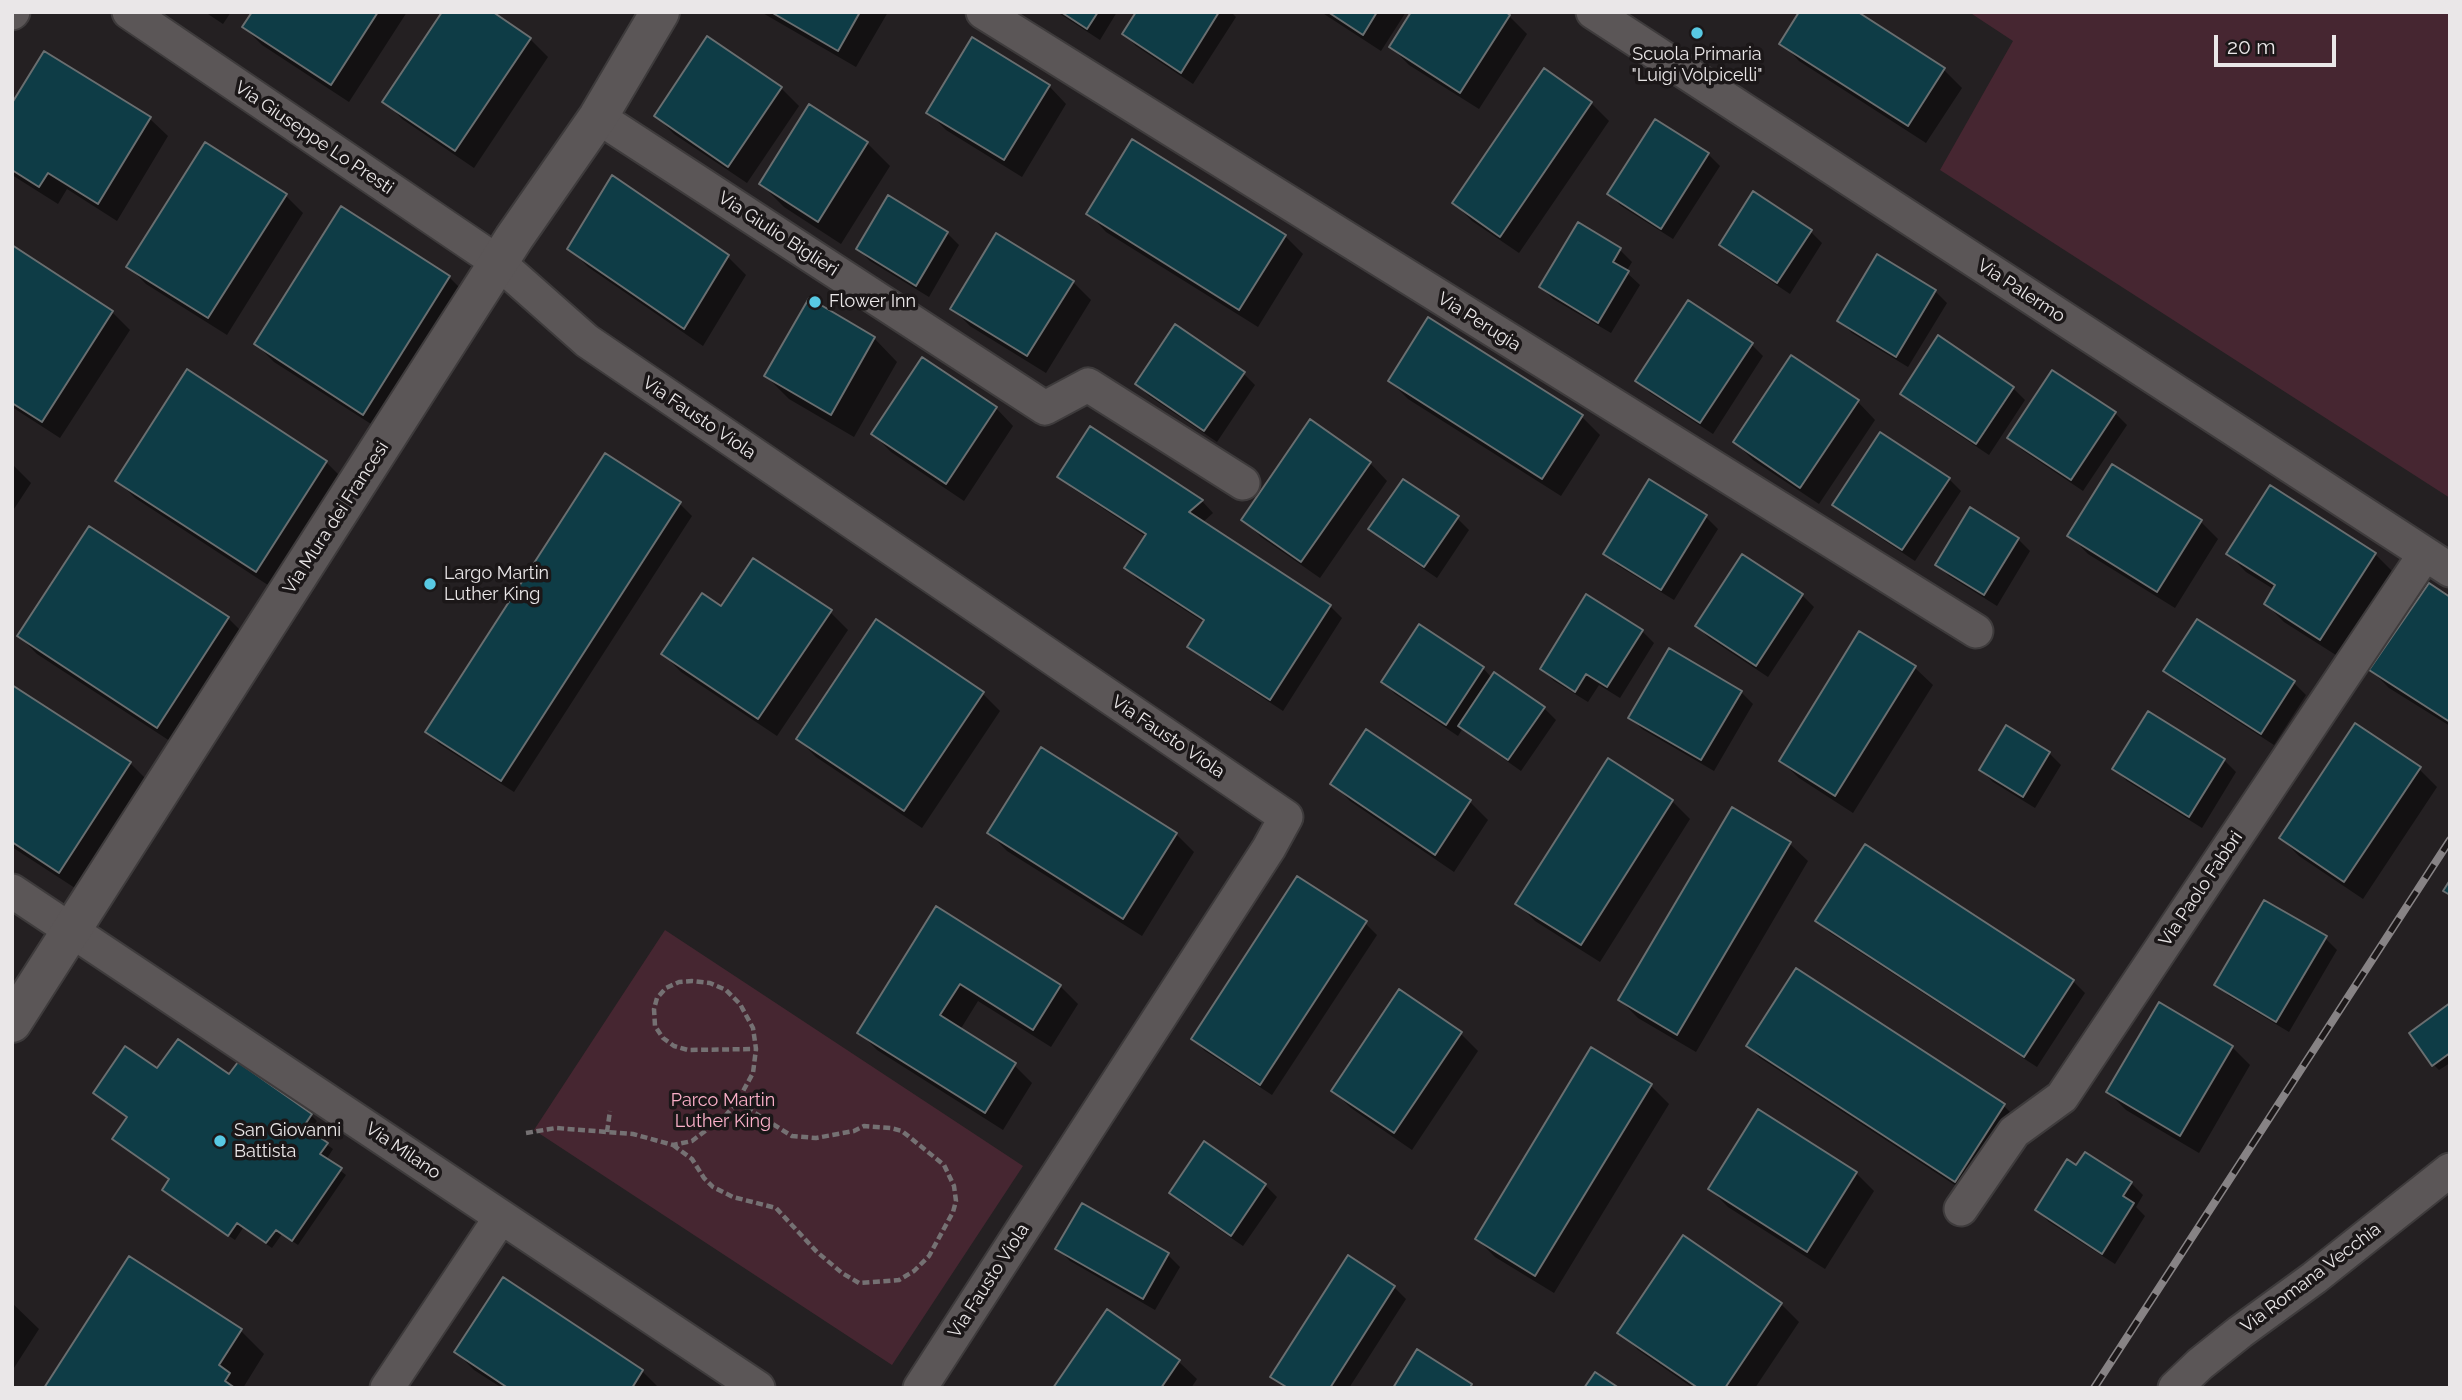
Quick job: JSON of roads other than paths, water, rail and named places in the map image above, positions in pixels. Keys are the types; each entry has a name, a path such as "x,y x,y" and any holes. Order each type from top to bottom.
{"street":[{"name":"Via Giuseppe Lo Presti","path":"129,12 499,263"},
{"name":"Via Mura dei Francesi","path":"12,1023 499,263 598,117 660,12"},
{"name":"Via Perugia","path":"983,12 1976,631"},
{"name":"Via Palermo","path":"1593,12 2438,562"},
{"name":"Via Giulio Biglieri","path":"598,117 1045,408 1088,385 1243,483"},
{"name":"Via Fausto Viola","path":"499,263 587,341 1286,817 1269,848 920,1388"},
{"name":"Via Paolo Fabbri","path":"1961,1209 2014,1132 2062,1097 2438,562"},
{"name":"Via Milano","path":"12,891 758,1388"},
{"name":"Via Romana Vecchia","path":"2175,1388 2230,1340 2314,1278 2450,1170"},
{"path":"387,1388 501,1217"}],"railway":[{"path":"2094,1388 2450,840"}],"place":[{"name":"Scuola Primaria \"Luigi Volpicelli\"","path":"1697,33"},
{"name":"Flower Inn","path":"815,302"},
{"name":"Largo Martin Luther King","path":"430,584"},
{"name":"San Giovanni Battista","path":"220,1141"}],"park label":[{"name":"Parco Martin Luther King","path":"723,1111"}]}
